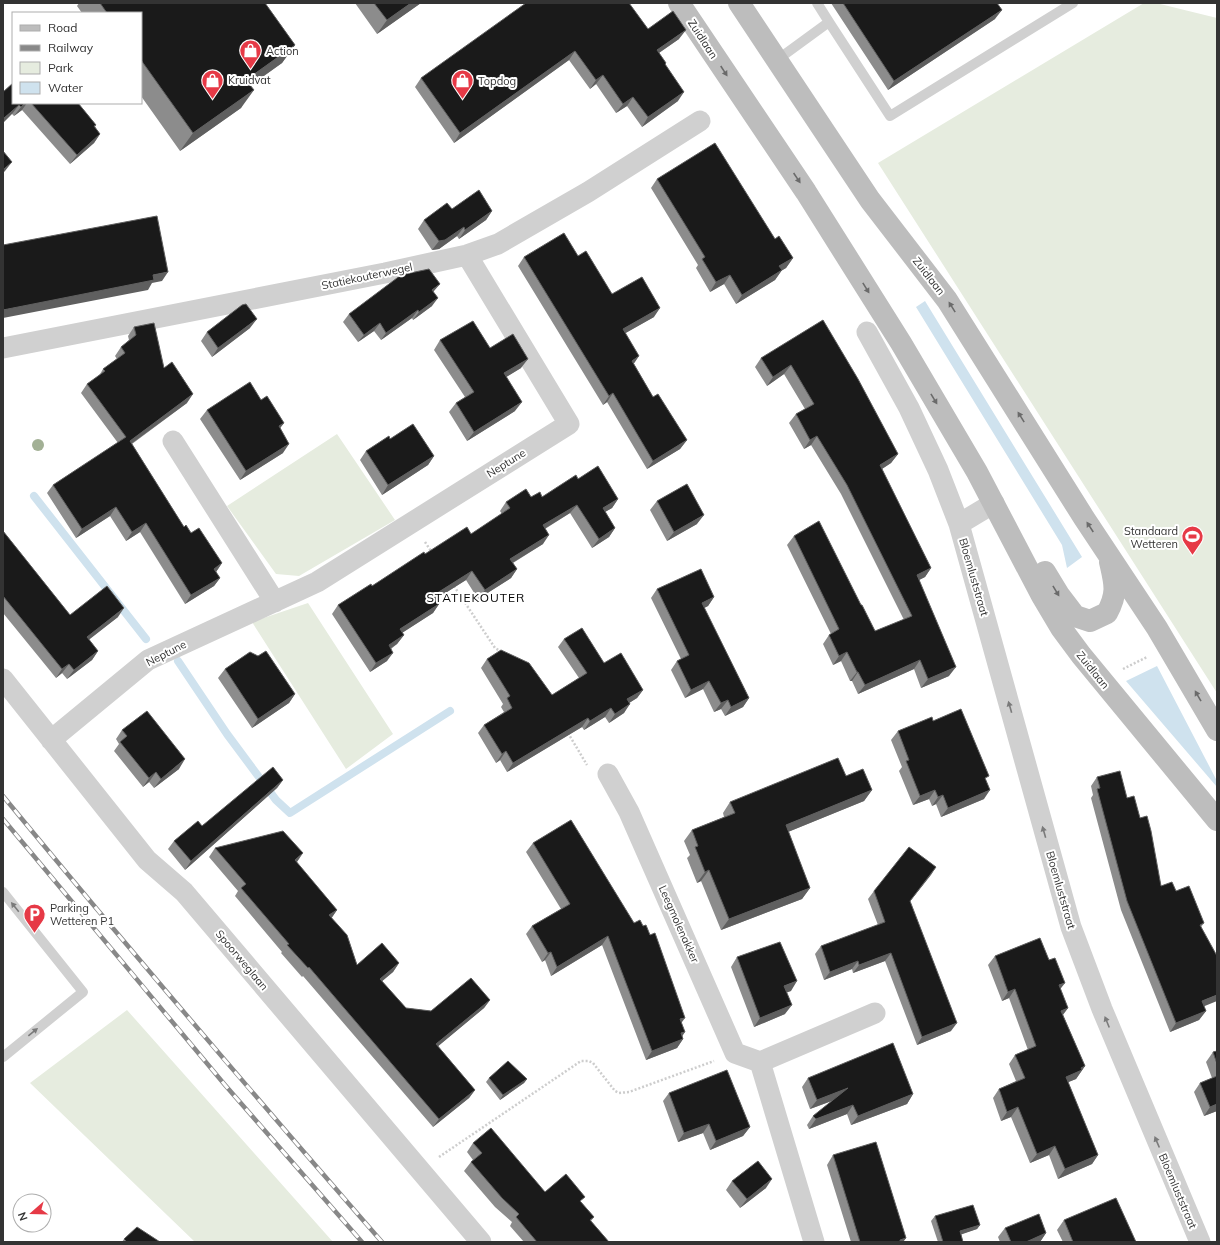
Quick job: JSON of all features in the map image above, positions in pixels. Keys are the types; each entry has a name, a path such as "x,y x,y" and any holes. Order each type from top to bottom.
{"main road":[{"name":"Zuidlaan","path":"679,3 806,192 901,343 994,503 1042,596 1061,628 1101,680 1217,820"},
{"name":"Zuidlaan","path":"739,3 870,200 947,300 1170,650 1217,730"},
{"name":"Zuidlaan","path":"994,503 1017,520 1059,596 1075,616 1090,620 1107,613 1114,600 1115,580 1109,556"}],"street":[{"name":"Statiekouterwegel","path":"3,348 385,273 467,255 498,244 588,192 700,121"},
{"name":"Neptune","path":"52,740 148,660 317,582 569,424 467,255"},
{"name":"Bloemluststraat","path":"867,332 909,408 938,470 959,524 1070,926 1102,1009 1200,1242"},
{"path":"172,441 275,602"},
{"name":"Bloemluststraat","path":"959,524 994,503"},
{"name":"Spoorweglaan","path":"3,679 147,860 184,892 481,1242"},
{"name":"Leegmolenakker","path":"608,774 629,812 735,1053"},
{"path":"735,1053 760,1062 875,1013"},
{"path":"760,1062 814,1242"}],"lane":[{"path":"817,3 890,116 1073,3"},
{"path":"776,60 829,22"},
{"path":"3,892 83,992 3,1056"}],"path":[{"path":"412,522 433,555"},
{"path":"451,582 495,648 508,656"},
{"path":"1101,680 1143,658 1170,650"},
{"path":"568,732 587,764 608,774"},
{"path":"420,1170 579,1062 589,1061 593,1063 615,1091 618,1093 623,1093 735,1053"}],"green space":[{"path":"1144,3 1156,3 1217,18 1217,693 878,163"},
{"path":"337,434 395,520 299,576 276,574 227,506"},
{"path":"308,603 393,734 346,769 252,622"},
{"path":"127,1010 333,1242 195,1242 30,1083"}],"water":[{"path":"925,301 1082,557 1067,568 1062,545 916,307"},
{"path":"1157,666 1217,781 1217,787 1126,681"}],"building":[{"path":"100,3 265,3 295,45 246,80 254,90 193,133 142,61 142,12 106,12"},
{"path":"374,3 411,3 387,20"},
{"path":"526,3 629,3 648,29 673,11 686,30 657,50 684,92 648,117 633,97 623,104 603,75 596,80 575,51 460,133 421,78"},
{"path":"843,3 997,3 1002,10 894,81"},
{"path":"12,84 12,104 24,104 21,107 19,105 3,119 3,92"},
{"path":"32,104 79,104 96,125 94,126 100,134 77,155"},
{"path":"715,143 775,239 779,236 793,258 779,266 782,270 742,295 730,275 716,282 702,259 705,257 657,179"},
{"path":"3,151 12,162 3,170"},
{"path":"479,190 492,211 465,230 464,227 445,240 439,241 424,220 447,203 452,209"},
{"path":"157,216 168,272 153,275 154,280 3,310 3,245"},
{"path":"564,233 578,256 586,251 612,294 642,277 660,308 623,329 639,356 632,361 653,397 658,394 687,440 653,461 613,393 609,396 524,257"},
{"path":"429,269 440,284 432,290 438,298 419,312 418,310 386,333 380,323 364,335 349,314 401,275"},
{"path":"246,304 257,319 218,348 207,332 242,305"},
{"path":"823,320 858,379 898,454 880,465 931,568 917,575 956,667 928,679 920,660 865,685 847,652 839,656 829,635 839,629 794,536 819,521 875,631 912,616 847,485 817,436 810,440 796,414 814,404 791,365 773,377 761,358"},
{"path":"473,321 490,348 513,334 528,359 504,373 522,402 474,432 456,403 474,392 440,340"},
{"path":"154,323 164,368 172,362 193,394 130,441 184,527 186,525 191,533 199,528 222,563 214,569 220,578 191,595 146,523 132,532 116,507 82,529 53,485 126,437 87,384 105,371 103,369 125,353 121,347 136,335 134,327"},
{"path":"250,382 261,400 267,396 284,423 279,426 289,444 246,471 207,410"},
{"path":"413,424 434,456 388,485 366,451 389,436 390,439"},
{"path":"598,466 618,499 603,508 615,528 599,539 577,505 543,525 549,535 510,559 517,569 485,590 472,571 434,595 439,604 400,629 404,635 389,645 393,653 376,663 338,605 371,584 372,586 424,552 425,554 467,527 471,534 510,508 506,502 526,489 531,497 540,492 542,497 576,475 578,479"},
{"path":"687,484 704,515 674,532 657,501"},
{"path":"3,531 70,615 107,586 124,608 87,637 98,651 74,670 69,664 62,669 3,596"},
{"path":"701,569 714,597 702,603 749,698 731,707 728,700 721,703 709,681 691,690 677,661 689,655 657,589"},
{"path":"582,628 604,663 621,653 643,690 627,699 630,704 615,714 611,708 590,721 588,718 513,763 506,751 502,754 484,725 512,708 507,698 510,696 487,659 501,650 529,663 552,695 587,673 564,639"},
{"path":"266,651 295,694 258,719 225,669 250,652 258,656"},
{"path":"961,709 989,776 985,778 990,790 948,808 943,795 938,797 935,790 920,796 906,761 909,760 898,731 932,717 933,721"},
{"path":"147,711 185,759 161,779 156,772 149,778 120,742 127,736 122,730"},
{"path":"838,758 846,776 863,769 872,790 786,825 810,888 729,919 709,870 705,872 695,847 698,846 692,830 735,813 730,802"},
{"path":"273,767 283,780 191,861 174,841 198,821 202,826"},
{"path":"1120,771 1127,798 1134,796 1140,818 1147,816 1161,886 1172,882 1176,891 1189,886 1204,923 1200,925 1217,956 1217,995 1202,1001 1206,1011 1176,1023 1127,901 1097,789 1100,788 1097,777"},
{"path":"571,820 634,923 640,920 643,926 646,925 650,935 655,933 685,1018 680,1019 685,1032 681,1033 683,1039 652,1051 608,936 557,967 551,952 548,953 532,926 570,904 533,843"},
{"path":"283,831 303,853 295,860 337,910 329,915 347,935 357,965 382,943 399,963 380,979 406,1008 431,1011 471,978 490,1000 436,1044 475,1090 439,1119 309,967 308,968 287,945 289,944 241,888 246,884 215,848"},
{"path":"909,847 936,867 910,901 957,1023 922,1037 891,953 859,965 858,961 830,972 821,946 885,922 874,891"},
{"path":"1040,938 1049,960 1055,958 1065,983 1059,985 1068,1008 1061,1011 1085,1066 1081,1068 1082,1070 1066,1077 1098,1155 1065,1169 1055,1146 1037,1154 1018,1107 1007,1112 999,1089 1025,1078 1015,1055 1036,1046 1015,989 1008,992 995,956"},
{"path":"780,942 797,981 784,986 792,1005 760,1018 737,957"},
{"path":"893,1043 913,1094 858,1116 853,1105 816,1119 813,1116 848,1088 817,1100 808,1078"},
{"path":"1217,1051 1217,1064 1213,1052"},
{"path":"508,1061 527,1079 503,1095 489,1078"},
{"path":"727,1070 750,1127 716,1141 709,1124 684,1133 669,1093"},
{"path":"1217,1076 1217,1104 1210,1107 1200,1083"},
{"path":"491,1128 545,1192 566,1174 585,1197 580,1201 594,1217 590,1220 609,1242 537,1242 516,1217 519,1214 502,1198 471,1162 482,1153 473,1143"},
{"path":"876,1142 906,1238 900,1240 900,1242 860,1242 833,1155"},
{"path":"758,1161 772,1179 747,1199 732,1181"},
{"path":"1116,1198 1136,1242 1073,1242 1064,1220"},
{"path":"973,1205 980,1225 960,1231 963,1242 943,1242 935,1216"},
{"path":"1039,1214 1046,1233 1026,1242 1011,1242 1005,1228"},
{"path":"137,1227 160,1242 127,1242 124,1239"}],"waterway":[{"path":"34,496 146,639"},
{"path":"178,661 227,734 276,800 290,813 450,711"}],"railway":[{"path":"3,796 286,1132 382,1242"},
{"path":"3,819 225,1085 362,1242"}],"place":[{"name":"Action","path":"251,70"},
{"name":"Kruidvat","path":"212,100"},
{"name":"Topdog","path":"463,100"},
{"name":"Standaard Wetteren","path":"1193,556"},
{"name":"Parking Wetteren P1","path":"34,934"}],"district":[{"name":"STATIEKOUTER","path":"476,598"}]}
